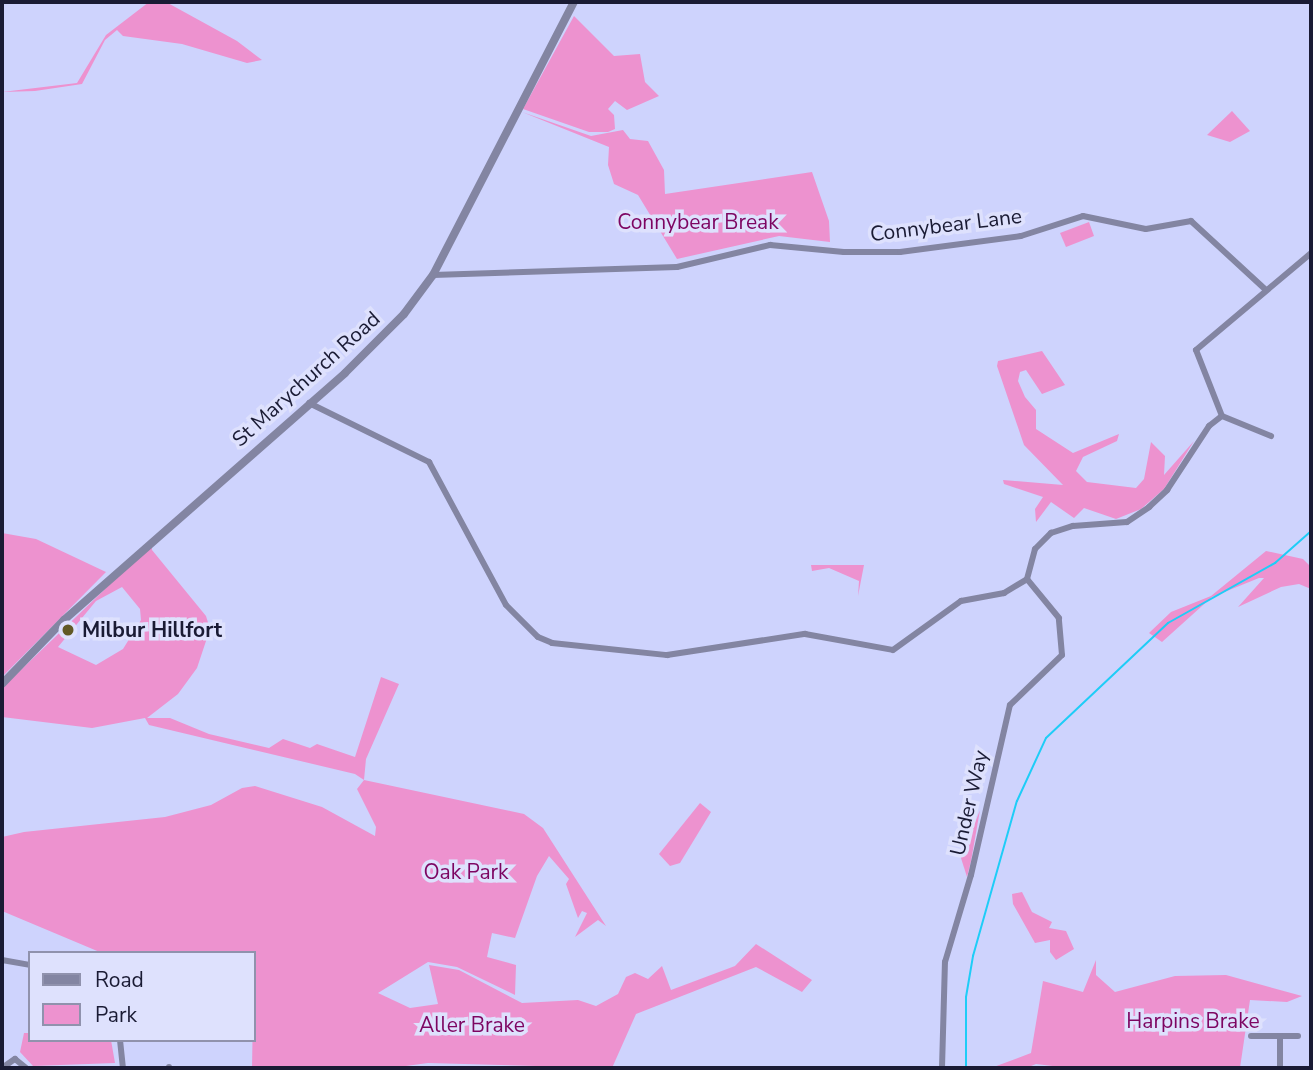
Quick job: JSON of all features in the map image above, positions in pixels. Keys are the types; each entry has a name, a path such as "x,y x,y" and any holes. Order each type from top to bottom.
{"street":[{"name":"St Marychurch Road","path":"2,684 161,531 310,403 385,334 433,275 574,2"},
{"name":"Connybear Lane","path":"433,275 677,267 770,245 844,253 900,252 1021,236 1083,216 1146,229 1196,223 1265,289"},
{"path":"1271,436 1222,416 1196,350 1265,289 1311,253"},
{"path":"310,403 429,462 506,605 538,637 552,643 667,655 805,634 893,649 961,601 1004,593 1027,579 1035,549 1051,533 1073,526 1127,522 1149,507 1167,490 1209,426 1222,416"},
{"name":"Under Way","path":"942,1068 945,962 971,875 1010,705 1062,655 1059,618 1027,579"},
{"path":"2,960 28,965"},
{"path":"1251,1035 1298,1036"},
{"path":"1280,1036 1280,1068"},
{"path":"120,1042 123,1068"},
{"path":"2,1068 15,1059 26,1068"}],"green space":[{"path":"149,2 166,2 237,41 262,60 247,63 182,44 123,36 117,30 105,40 82,84 35,91 2,92 77,83 106,35"},
{"path":"574,16 614,56 640,54 645,82 659,96 627,110 615,101 608,109 614,115 615,129 608,132 589,132 523,109"},
{"path":"1232,111 1250,131 1230,142 1207,135"},
{"name":"Connybear Break","path":"522,112 591,136 623,130 630,139 648,141 664,170 665,194 812,172 829,221 830,242 779,236 677,259 638,195 614,184 608,165 609,147"},
{"path":"1089,222 1094,236 1066,247 1060,233"},
{"path":"1042,351 1065,385 1042,394 1026,370 1020,372 1018,381 1025,397 1036,410 1036,429 1073,453 1119,434 1117,441 1083,457 1076,471 1087,482 1136,488 1144,479 1151,442 1165,456 1164,475 1194,441 1164,489 1141,509 1116,519 1084,508 1074,518 1051,502 1036,522 1035,509 1043,497 1004,484 1003,480 1063,485 1024,445 997,366 998,361"},
{"path":"2,533 36,539 106,572 2,677"},
{"path":"152,544 152,550 206,616 210,629 197,668 178,694 147,718 170,718 209,734 269,748 283,739 310,748 317,744 355,757 381,677 399,684 366,759 364,780 355,774 149,725 145,718 92,728 2,717 2,688","holes":["122,587 140,609 141,620 123,649 96,665 58,647 96,601"]},
{"path":"1266,551 1303,559 1311,567 1311,589 1299,584 1281,587 1238,607 1264,578 1259,578 1212,597 1162,642 1149,633 1171,612 1211,596"},
{"path":"811,565 864,565 858,596 859,581 829,568 812,571"},
{"path":"364,780 524,814 543,828 606,926 598,920 575,937 587,913 582,911 578,918 566,884 569,879 549,856 537,876 515,938 492,933 487,957 516,965 515,995 457,967 428,962 378,993 410,1008 438,1004 429,965 459,970 522,1003 578,1000 596,1006 618,994 626,977 635,973 648,979 662,966 671,990 735,966 756,944 812,980 802,992 756,967 636,1014 612,1068 428,1063 391,1068 252,1068 252,1042 256,1042 256,951 97,951 2,911 2,837 24,832 165,817 211,805 242,788 255,786 322,807 375,836 376,827 357,789"},
{"path":"700,803 711,812 680,863 670,866 659,854"},
{"path":"980,810 971,861 967,877 961,858"},
{"path":"1022,892 1032,912 1052,922 1049,928 1066,931 1074,949 1056,960 1050,952 1050,940 1035,943 1013,904 1012,894"},
{"name":"Harpins Brake","path":"1096,960 1096,975 1115,992 1175,976 1226,975 1302,996 1287,1002 1250,1000 1240,1068 1069,1068 1036,1064 1026,1068 991,1068 1031,1053 1043,981 1083,992"},
{"path":"24,1033 28,1033 28,1042 111,1042 115,1063 33,1066 20,1052"}],"waterway":[{"path":"966,1068 966,997 973,956 1017,801 1046,738 1168,623 1275,563 1311,531"}],"place":[{"name":"Milbur Hillfort","path":"68,630"}],"park label":[{"name":"Oak Park","path":"466,872"},
{"name":"Aller Brake","path":"472,1025"}]}
